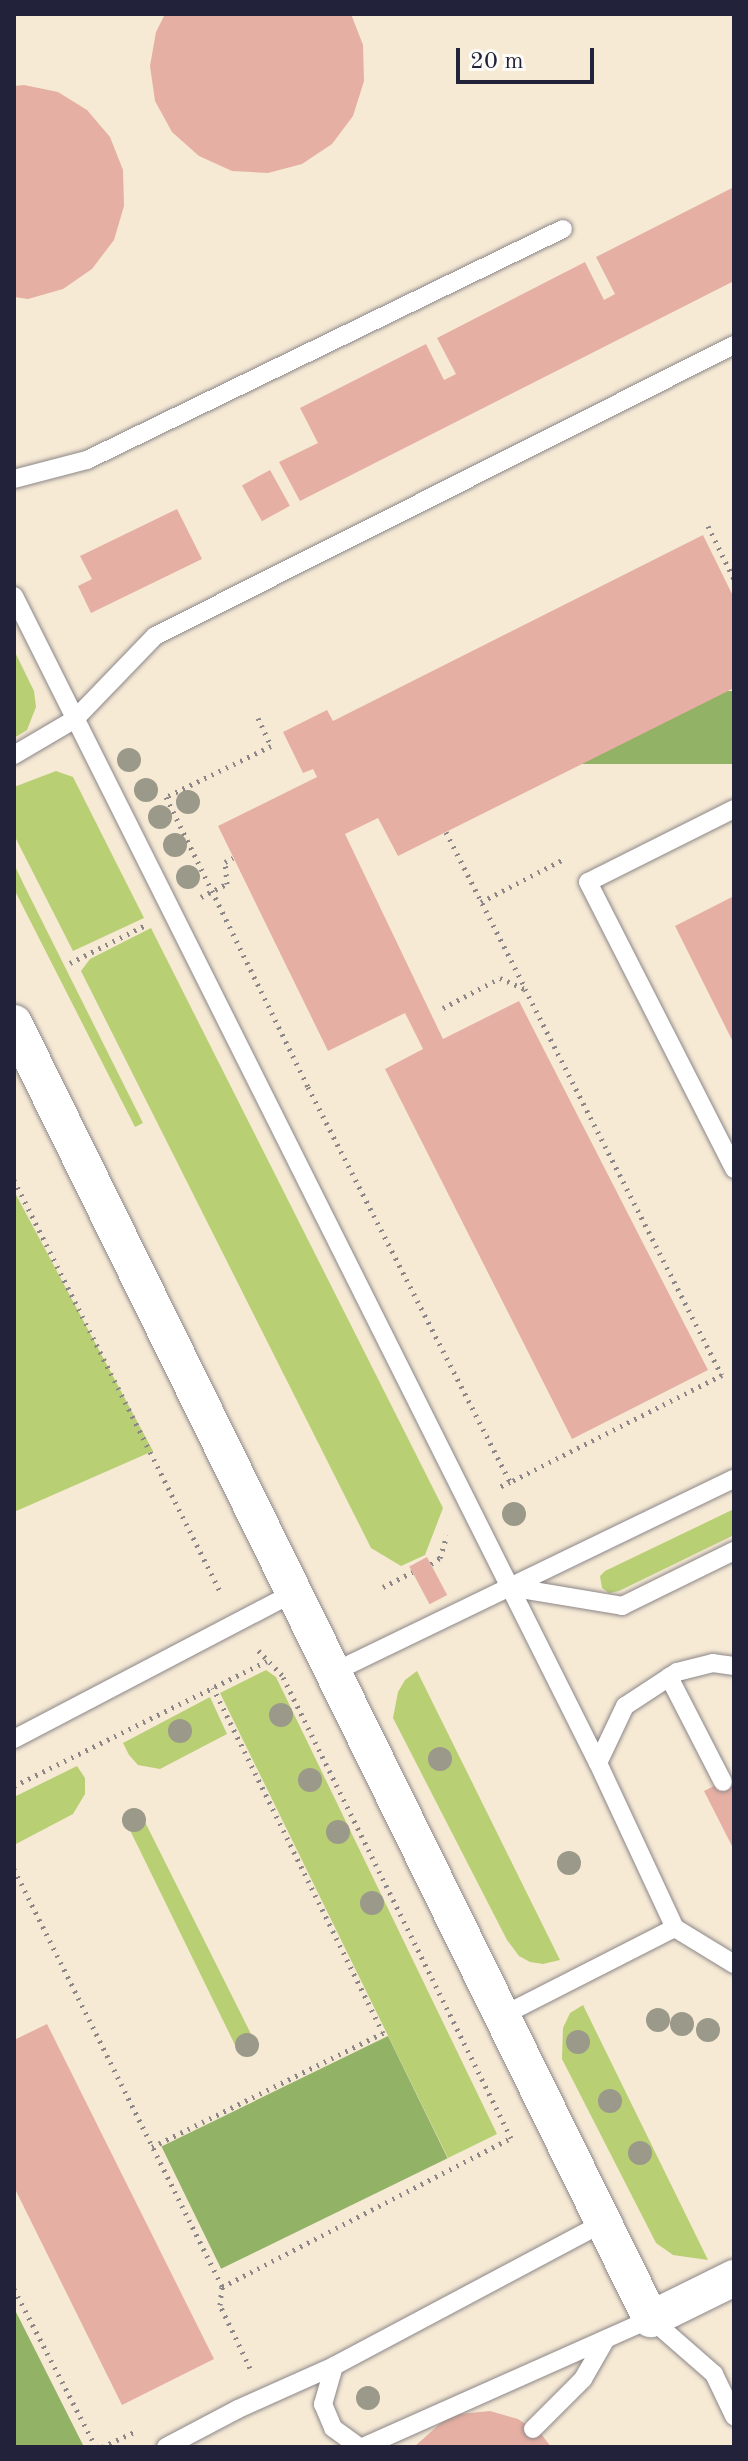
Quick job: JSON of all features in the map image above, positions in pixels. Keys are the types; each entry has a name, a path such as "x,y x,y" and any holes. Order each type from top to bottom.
{"street":[{"path":"14,1023 651,2319 734,2278"}],"lane":[{"path":"14,479 87,460 563,229"},
{"path":"14,755 75,719 155,636 734,345"},
{"path":"14,596 598,1763 675,1928 734,1964"},
{"path":"734,809 588,882 734,1169"},
{"path":"334,1672 734,1479"},
{"path":"509,1587 622,1606 734,1551"},
{"path":"14,1739 295,1592"},
{"path":"598,1763 625,1706 669,1677 713,1663 734,1666"},
{"path":"669,1677 723,1782"},
{"path":"502,2016 675,1928"},
{"path":"166,2447 238,2409 334,2366 605,2222"},
{"path":"334,2366 323,2404 333,2428 361,2447 651,2319 714,2374 734,2416"},
{"path":"533,2429 583,2379 606,2339"}],"path":[{"path":"708,526 734,579"},
{"path":"258,718 271,746 166,797 308,1087 510,1482"},
{"path":"446,832 722,1375 489,1492"},
{"path":"189,903 227,884 225,862 233,858"},
{"path":"70,963 148,923"},
{"path":"443,1008 500,978 525,989"},
{"path":"14,1180 236,1624 282,1675 511,2138 222,2287"},
{"path":"431,1564 440,1558 451,1521"},
{"path":"383,1587 412,1572"},
{"path":"14,1786 267,1661"},
{"path":"152,2147 383,2033 213,1688"},
{"path":"14,1869 222,2287 220,2305 252,2372 240,2378"},
{"path":"14,2289 96,2447"},
{"path":"102,2447 142,2428"}],"green space":[{"path":"14,650 34,691 36,707 27,730 14,738"},
{"path":"425,691 734,691 734,764 425,764"},
{"path":"56,771 73,777 144,918 73,951 14,835 14,787"},
{"path":"14,864 143,1123 135,1127 14,889"},
{"path":"151,928 443,1508 425,1555 401,1566 371,1548 81,971 90,959"},
{"path":"14,1191 153,1451 14,1512"},
{"path":"734,1509 734,1535 619,1591 609,1593 602,1588 600,1576 605,1571"},
{"path":"266,1670 276,1677 497,2134 448,2158 220,1693"},
{"path":"417,1671 560,1960 543,1964 530,1962 519,1956 507,1940 393,1718 398,1692 405,1680"},
{"path":"210,1697 227,1734 160,1769 138,1765 129,1755 123,1743"},
{"path":"77,1766 85,1778 85,1794 73,1814 14,1845 14,1797"},
{"path":"131,1812 142,1816 255,2042 251,2054 241,2054 237,2049 126,1822"},
{"path":"583,2005 708,2260 673,2255 656,2243 562,2059 563,2028 570,2013"},
{"path":"388,2036 448,2158 221,2269 162,2146"},
{"path":"14,2308 84,2447 14,2447"}],"building":[{"path":"165,14 351,14 363,45 364,81 353,116 332,144 302,164 268,173 232,171 199,156 172,132 155,101 150,66 156,32"},
{"path":"14,86 58,92 87,110 110,137 123,170 124,206 114,240 92,269 63,289 28,299 14,297"},
{"path":"734,187 734,281 300,501 279,462 318,443 300,408 426,344 444,380 456,374 437,338 585,262 604,300 615,294 596,257"},
{"path":"270,470 290,506 262,521 242,486"},
{"path":"177,509 202,559 91,613 78,586 92,579 80,556"},
{"path":"703,535 734,598 734,688 398,856 378,818 345,834 443,1039 519,1001 708,1370 572,1439 385,1069 423,1049 405,1013 328,1051 218,826 317,777 313,769 303,773 283,732 327,710 333,721"},
{"path":"734,896 734,1044 675,926"},
{"path":"427,1557 447,1595 430,1604 409,1566"},
{"path":"734,1776 734,1850 704,1791"},
{"path":"47,2024 214,2359 122,2405 14,2187 14,2040"},
{"path":"490,2411 518,2419 542,2435 551,2447 414,2447 443,2421 460,2414"}]}
